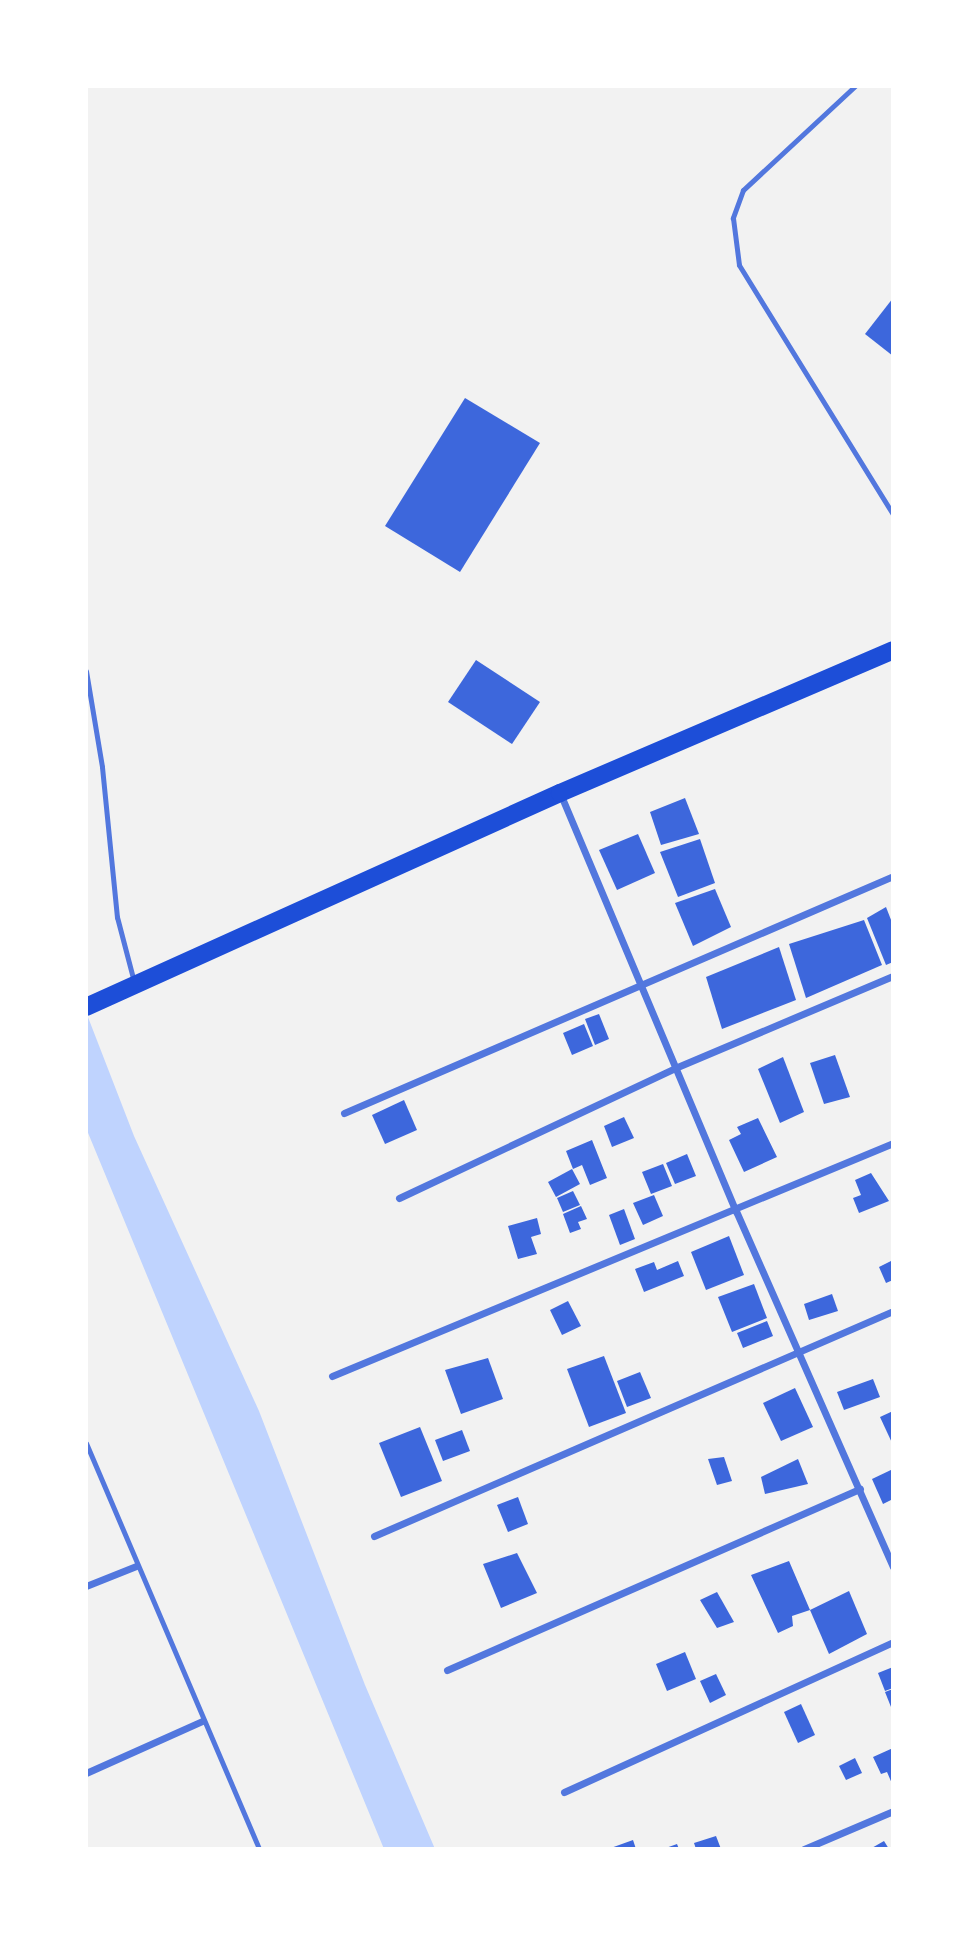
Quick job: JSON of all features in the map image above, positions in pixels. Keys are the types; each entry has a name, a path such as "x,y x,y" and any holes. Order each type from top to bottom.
{"main road":[{"path":"92,1005 560,793 893,650"}],"street":[{"path":"560,793 736,1211 893,1567"},
{"path":"344,1113 891,877"},
{"path":"398,1198 675,1068 893,976"},
{"path":"332,1376 736,1211 893,1143"},
{"path":"374,1536 893,1311"},
{"path":"447,1671 860,1489"},
{"path":"86,1586 136,1566"},
{"path":"564,1792 893,1642"},
{"path":"86,1773 202,1721"},
{"path":"804,1849 893,1811"}],"lane":[{"path":"855,86 743,190 733,218 739,265 893,514"},
{"path":"86,671 117,917 134,984"},
{"path":"86,1443 202,1721 259,1849"}],"water":[{"path":"86,1012 134,1136 259,1411 365,1685 435,1849 384,1849 86,1128"}],"building":[{"path":"893,298 893,356 865,334"},
{"path":"465,398 540,443 460,572 385,526"},
{"path":"476,660 540,702 512,744 448,702"},
{"path":"685,798 699,834 661,845 650,812"},
{"path":"638,834 655,873 617,890 599,850"},
{"path":"700,839 715,883 678,897 660,852"},
{"path":"715,889 731,927 693,946 675,903"},
{"path":"886,907 893,925 893,962 886,965 867,918"},
{"path":"864,920 882,965 806,998 789,944"},
{"path":"779,947 796,1000 722,1029 706,977"},
{"path":"599,1014 609,1039 595,1045 585,1019"},
{"path":"584,1024 593,1046 572,1055 563,1033"},
{"path":"835,1055 850,1097 824,1104 810,1063"},
{"path":"783,1057 804,1112 780,1123 758,1069"},
{"path":"404,1100 417,1130 385,1144 372,1115"},
{"path":"624,1117 634,1138 612,1147 604,1126"},
{"path":"758,1118 777,1157 744,1172 729,1140 741,1134 737,1127"},
{"path":"592,1140 607,1178 590,1185 582,1165 573,1169 566,1151"},
{"path":"687,1154 696,1176 675,1184 666,1163"},
{"path":"663,1164 672,1186 651,1194 642,1172"},
{"path":"572,1169 580,1184 556,1197 548,1182"},
{"path":"871,1173 889,1201 859,1213 853,1198 861,1195 855,1180"},
{"path":"573,1191 580,1205 563,1212 557,1198"},
{"path":"654,1195 663,1216 643,1225 633,1203"},
{"path":"581,1206 587,1219 578,1222 581,1229 570,1233 563,1214"},
{"path":"624,1209 635,1239 620,1245 609,1215"},
{"path":"537,1218 541,1234 531,1237 537,1254 518,1259 508,1226"},
{"path":"729,1236 744,1275 706,1290 691,1252"},
{"path":"893,1260 893,1280 886,1283 879,1267"},
{"path":"678,1261 684,1276 644,1292 635,1269 654,1262 657,1270"},
{"path":"754,1284 767,1318 732,1332 718,1297"},
{"path":"832,1294 838,1311 809,1320 804,1304"},
{"path":"568,1301 581,1326 562,1335 550,1310"},
{"path":"767,1321 773,1336 743,1348 737,1333"},
{"path":"604,1356 626,1413 589,1427 567,1369"},
{"path":"488,1358 503,1399 461,1414 445,1370"},
{"path":"640,1372 651,1398 627,1407 617,1381"},
{"path":"873,1379 880,1397 844,1410 837,1392"},
{"path":"795,1388 813,1427 781,1441 763,1403"},
{"path":"893,1411 893,1445 880,1417"},
{"path":"420,1427 442,1481 401,1497 379,1443"},
{"path":"462,1430 470,1451 443,1461 435,1440"},
{"path":"724,1457 732,1481 717,1485 708,1459"},
{"path":"798,1459 808,1484 765,1494 761,1477"},
{"path":"893,1469 893,1499 883,1504 872,1479"},
{"path":"518,1497 528,1524 508,1532 497,1505"},
{"path":"517,1553 537,1593 501,1608 483,1564"},
{"path":"789,1561 810,1610 792,1616 793,1626 778,1633 751,1575"},
{"path":"849,1591 867,1634 829,1654 810,1610"},
{"path":"717,1592 734,1622 717,1628 700,1600"},
{"path":"685,1652 696,1679 667,1691 656,1664"},
{"path":"893,1667 893,1688 885,1691 878,1673"},
{"path":"716,1674 726,1695 710,1703 700,1681"},
{"path":"893,1689 893,1712 885,1692"},
{"path":"801,1704 815,1735 798,1743 784,1712"},
{"path":"893,1748 893,1786 887,1772 881,1774 873,1757"},
{"path":"855,1758 862,1773 846,1780 839,1766"},
{"path":"716,1836 721,1849 696,1849 694,1843"},
{"path":"633,1840 636,1849 608,1849"},
{"path":"884,1841 889,1849 870,1849"},
{"path":"677,1844 679,1849 663,1849"}]}
